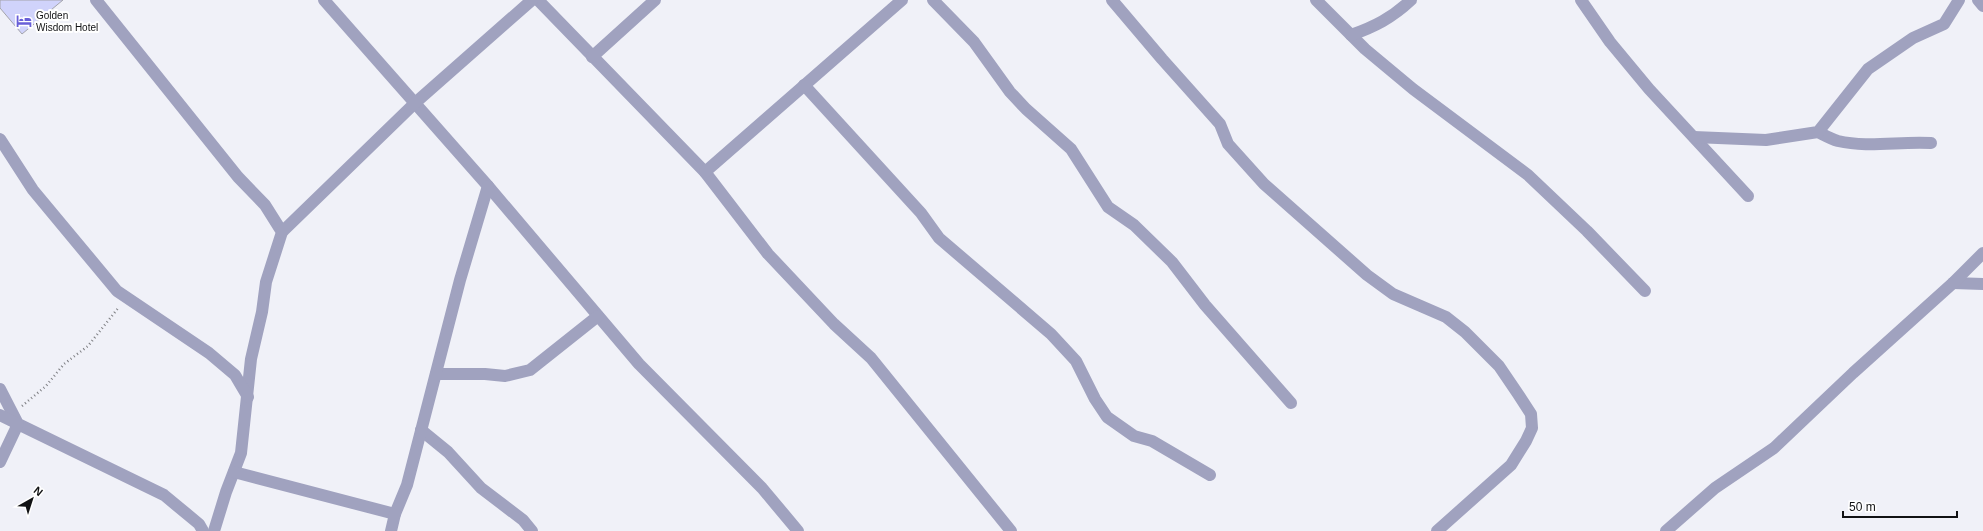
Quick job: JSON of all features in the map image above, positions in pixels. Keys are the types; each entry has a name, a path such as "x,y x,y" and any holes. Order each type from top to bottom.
{"street":[{"path":"96,0 238,178 265,205 282,232"},
{"path":"324,0 488,186 639,364 762,488 798,531"},
{"path":"214,531 241,453 251,359 262,312 266,282 282,232 415,103 532,0"},
{"path":"538,0 705,172 768,254 834,324 871,358 1011,531"},
{"path":"592,57 656,0"},
{"path":"705,172 902,0"},
{"path":"933,0 974,42 1010,92 1026,109 1071,148 1091,183 1108,207 1134,225 1172,262 1205,305 1291,403"},
{"path":"1112,0 1220,124 1228,144 1264,184 1367,275 1393,294 1446,317 1465,332 1499,366 1531,414 1532,428 1511,465 1437,531"},
{"path":"1316,0 1350,35 1413,89 1528,175 1587,231 1645,291"},
{"path":"1350,35 1376,26 1398,12 1410,0"},
{"path":"1580,0 1615,48 1649,89 1748,196"},
{"path":"1818,132 1868,69 1913,38 1944,24 1959,0"},
{"path":"1978,0 1983,6"},
{"path":"804,85 921,213 939,238 1051,334 1076,361 1095,399 1107,417 1134,436 1152,440 1210,475"},
{"path":"1694,137 1766,140 1818,132 1837,141 1869,144 1910,141 1931,143"},
{"path":"0,139 33,190 117,291 209,353 235,375 248,397"},
{"path":"391,531 395,514 407,485 460,280 488,186"},
{"path":"1666,531 1715,488 1774,448 1853,373 1982,256"},
{"path":"1953,283 1983,284"},
{"path":"436,374 485,374 505,376 530,370 598,316"},
{"path":"0,389 16,420 0,462"},
{"path":"0,415 16,420 164,495 199,524 203,531"},
{"path":"422,430 448,452 481,488 523,520 532,531"},
{"path":"234,472 395,514"}],"path":[{"path":"16,420 25,403 46,386 64,364 88,346 127,298"}],"building":[{"name":"Golden Wisdom Hotel","path":"0,0 63,0 22,34 0,8"}],"place":[{"name":"Golden Wisdom Hotel","path":"24,21"}]}
